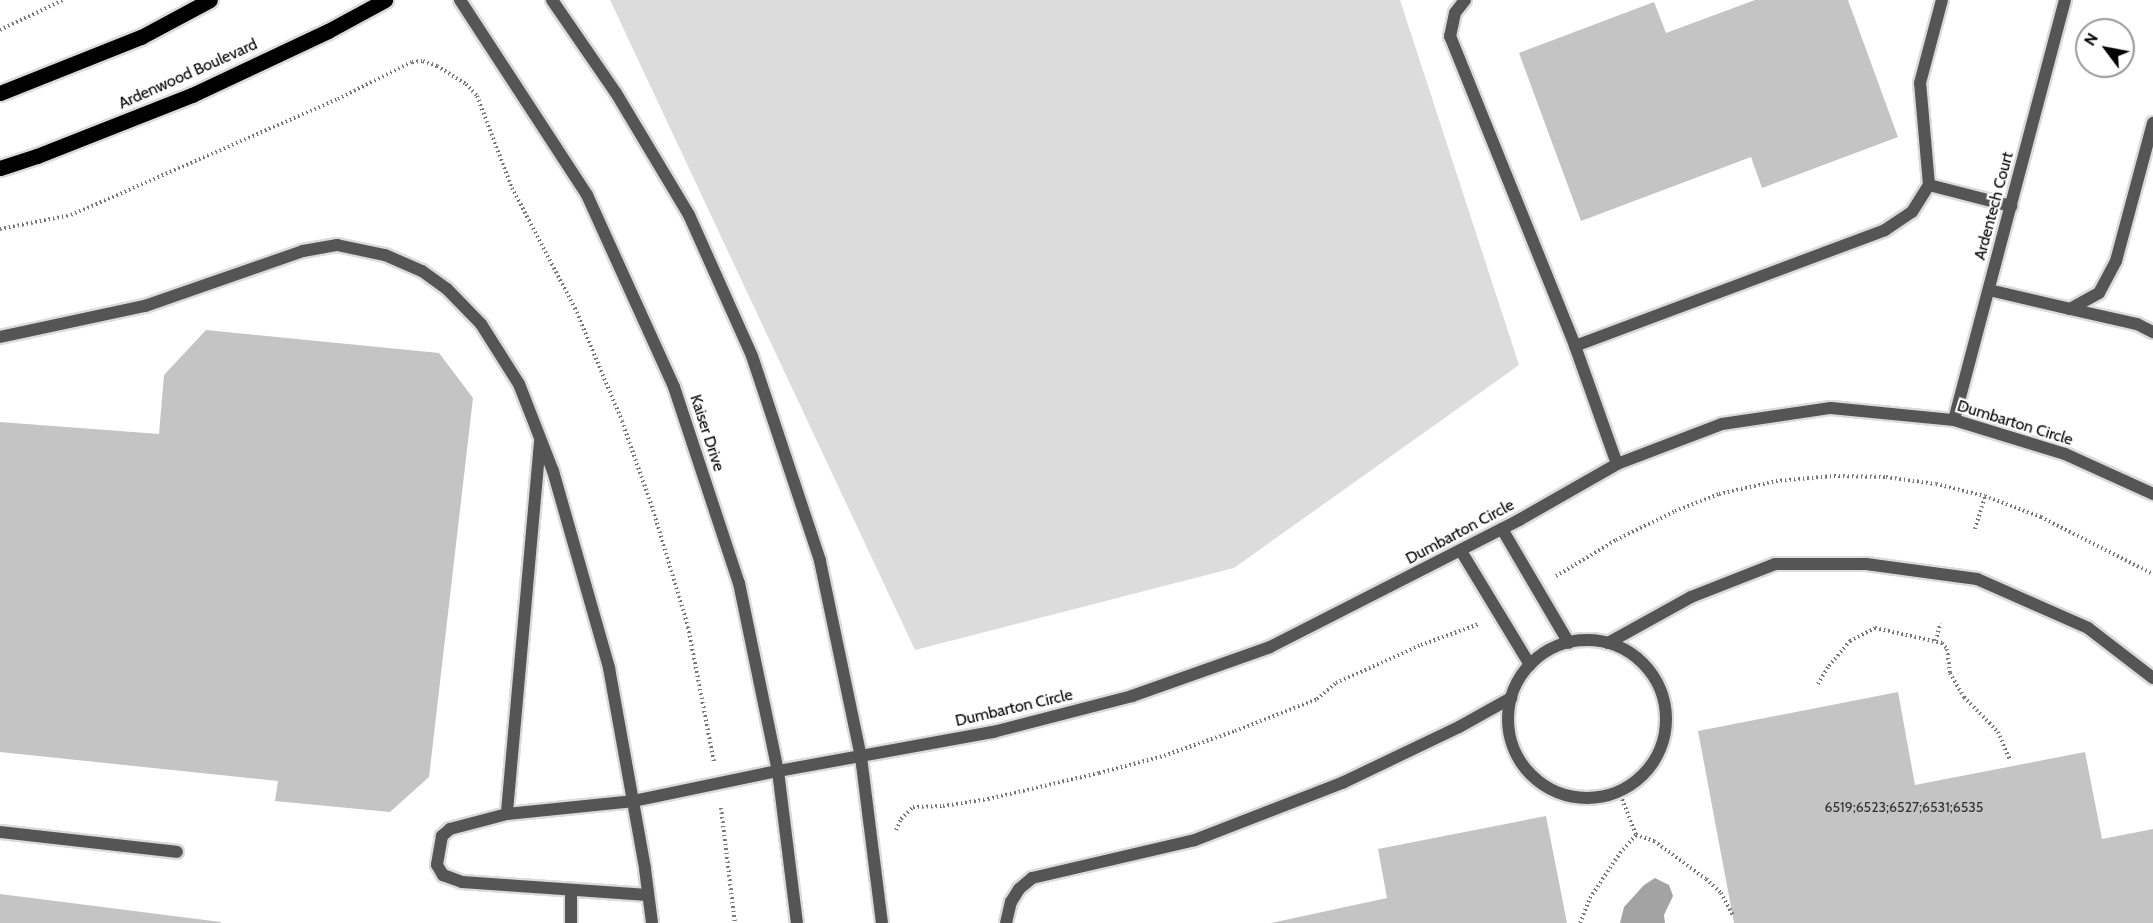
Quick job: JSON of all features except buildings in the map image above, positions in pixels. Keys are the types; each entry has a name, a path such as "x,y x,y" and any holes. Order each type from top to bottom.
{"main road":[{"path":"0,93 141,37 210,0"},
{"name":"Ardenwood Boulevard","path":"0,168 38,156 192,95 328,31 385,0"}],"street":[{"name":"Kaiser Drive","path":"460,0 587,195 674,387 739,583 778,771 797,923"},
{"path":"552,0 616,93 688,215 752,356 820,561 861,757 882,923"},
{"path":"1465,0 1455,13 1450,36 1575,346 1617,464"},
{"path":"1575,346 1885,230 1912,212 1929,185 1920,83 1942,0"},
{"name":"Ardentech Court","path":"1954,420 2065,0"},
{"path":"2070,309 2099,293 2116,261 2153,123"},
{"path":"1929,185 2011,206"},
{"path":"0,337 145,306 303,251 337,244 385,255 422,271 447,289 481,324 519,384 553,471 609,668 652,923"},
{"path":"1989,290 2137,324 2153,332"},
{"name":"Dumbarton Circle","path":"648,895 462,882 443,875 437,865 442,836 463,823 507,814 633,801 778,771 993,732 1132,696 1270,647 1502,529 1617,464 1722,424 1831,408 1954,420 2065,454 2153,494"},
{"path":"507,814 540,438"},
{"path":"1502,529 1569,643"},
{"path":"1461,550 1530,665"},
{"path":"1608,643 1691,597 1775,564 1866,564 1977,579 2088,628 2153,678"},
{"path":"1587,640 1608,643 1627,651 1643,664 1655,680 1663,699 1666,720 1663,740 1655,759 1642,775 1619,791 1607,796 1586,799 1566,796 1547,788 1531,776 1518,759 1510,740 1508,719 1511,698 1518,680 1530,665 1548,651 1569,643 1587,640"},
{"path":"1006,923 1011,902 1019,889 1032,878 1195,840 1342,783 1459,727 1511,698"},
{"path":"0,832 177,852"},
{"path":"571,891 571,923"}],"path":[{"path":"0,30 63,0"},
{"path":"1555,577 1616,540 1675,511 1719,494 1776,481 1834,476 1886,477 1936,484 1985,496 2041,516 2153,574"},
{"path":"1975,529 1985,496"},
{"path":"896,836 901,819 913,807 943,806 988,799 1160,757 1317,699 1336,683 1421,645 1460,633 1489,620"},
{"path":"1936,640 1940,622"},
{"path":"1818,684 1829,666 1850,641 1875,628 1936,640 1947,649 1950,673 1964,698 1998,732 2010,760"},
{"path":"1619,791 1636,835"},
{"path":"1636,835 1654,841 1706,879 1721,893 1733,916"},
{"path":"1580,923 1590,898 1636,835"}],"shaded area":[{"path":"610,0 1400,0 1519,365 1234,568 915,650"},
{"path":"1655,878 1669,885 1673,896 1664,915 1665,923 1620,923 1624,907 1644,885"}]}
